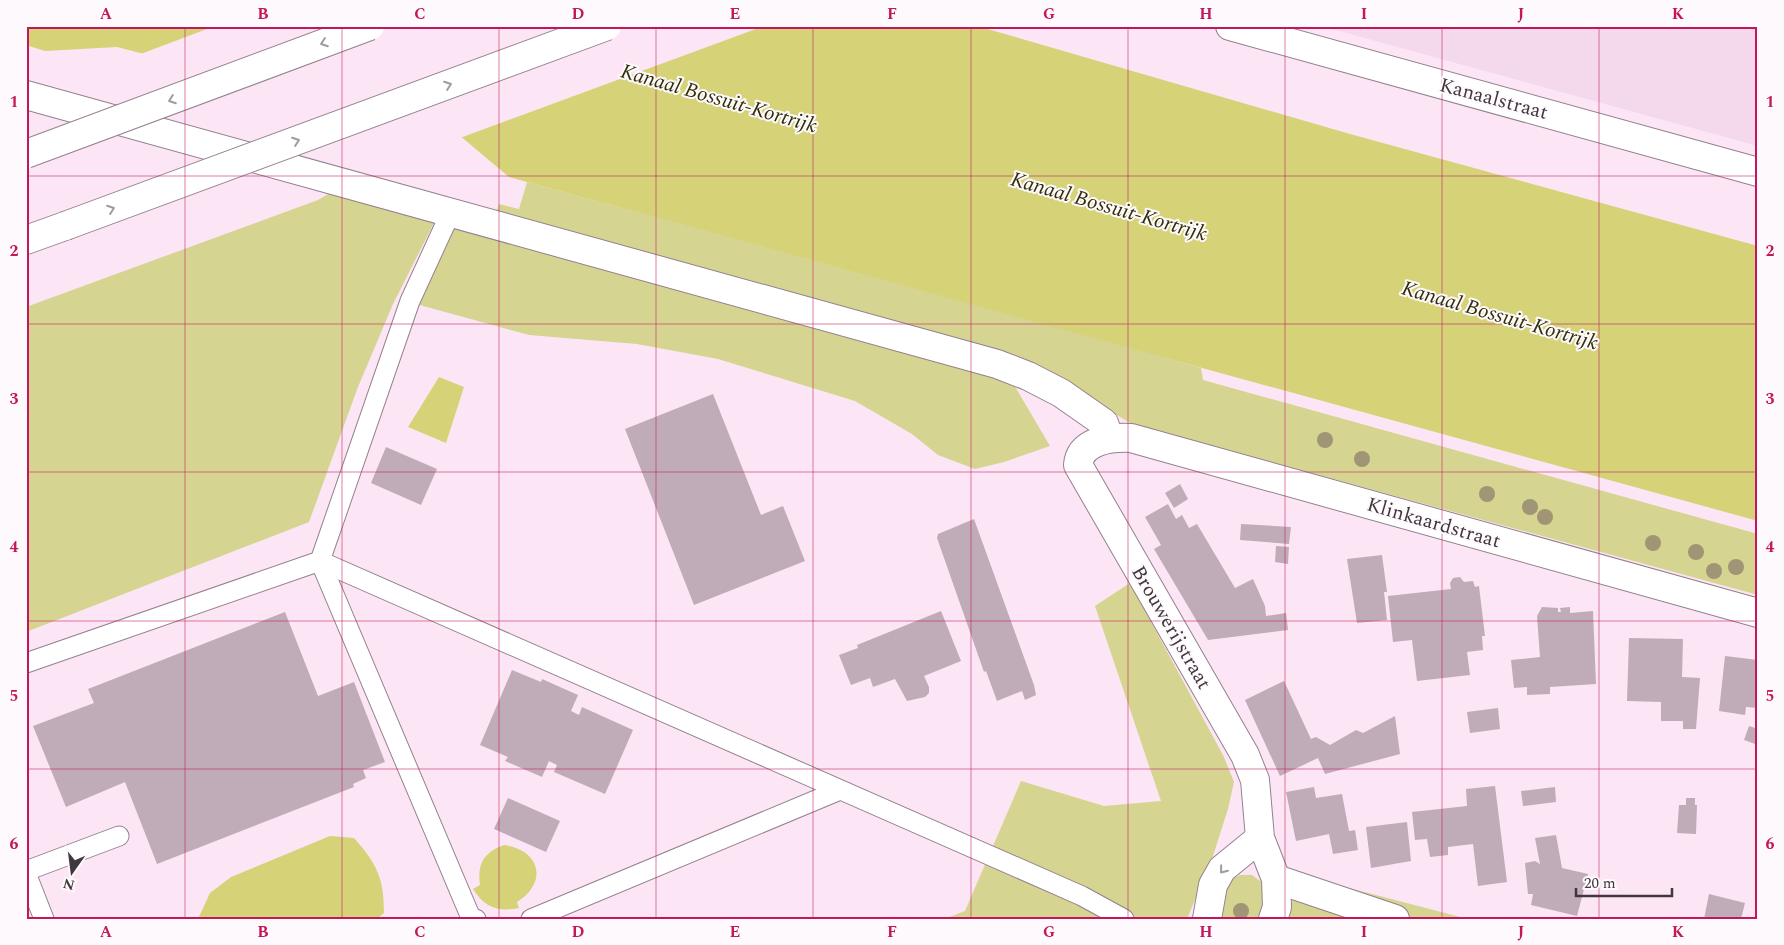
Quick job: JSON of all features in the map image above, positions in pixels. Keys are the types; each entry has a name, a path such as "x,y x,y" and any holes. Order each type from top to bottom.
{"main road":[{"path":"26,154 370,26"},
{"path":"26,240 607,26"},
{"name":"Kanaalstraat","path":"1230,26 1758,172"},
{"path":"26,96 997,364 1028,376 1061,394 1104,423 1109,438"},
{"name":"Klinkaardstraat","path":"1109,438 1131,438 1176,450 1758,613"},
{"name":"Brouwerijstraat","path":"1109,438 1087,446 1079,456 1078,465 1245,755 1255,780 1260,838 1276,879 1276,907 1273,919"},
{"path":"1207,919 1213,885 1222,869 1260,838"},
{"path":"1276,879 1395,919"}],"lane":[{"path":"450,214 410,301 320,561 471,918 476,919"},
{"path":"26,663 320,561 1082,896 1124,919"},
{"path":"531,919 840,790"},
{"path":"44,919 26,872 119,836"}],"shaded area":[{"path":"1321,26 1758,26 1758,146"},
{"path":"527,182 1139,350 1201,368 1203,380 1758,534 1758,595 1132,424 1086,397 495,216 499,204 519,209"},
{"path":"342,186 436,219 393,304 358,387 309,522 26,632 26,307 318,200"},
{"path":"455,227 1010,378 1050,446 1004,462 975,469 938,455 912,434 855,401 718,359 637,344 529,335 416,304"},
{"path":"1130,583 1224,757 1234,782 1228,809 1212,859 1187,919 944,919 965,911 1021,781 1104,806 1161,801 1095,606"},
{"path":"1240,875 1252,875 1264,884 1263,919 1215,919 1227,882"},
{"path":"1299,875 1468,919 1287,919"}],"water":[{"name":"Kanaal Bossuit-Kortrijk","path":"26,26 977,26 1350,134 1758,246 1758,521 509,177 459,135 117,47 45,51 26,45"},
{"path":"439,377 464,387 446,443 408,427"},
{"path":"330,836 354,838 374,864 381,881 384,901 384,913 377,919 198,919 210,893 231,877"},
{"path":"504,845 526,853 533,860 536,868 533,886 517,902 519,908 498,909 493,907 482,901 473,889 480,885 479,878 483,860 491,851"}],"pier":[{"path":"215,26 764,26 460,138 138,55"}],"building":[{"path":"713,394 761,515 783,506 805,561 694,605 625,429"},
{"path":"386,447 437,469 421,505 371,483"},
{"path":"1180,484 1188,499 1174,508 1165,493"},
{"path":"1168,504 1176,519 1182,515 1189,528 1197,524 1235,588 1253,579 1265,606 1266,616 1286,613 1288,630 1208,640 1154,549 1161,545 1145,517"},
{"path":"974,519 1034,685 1036,695 1025,700 1022,691 997,701 986,671 984,672 937,538 938,534"},
{"path":"1241,524 1291,527 1289,544 1240,540"},
{"path":"1276,546 1289,547 1288,564 1275,562"},
{"path":"1382,555 1387,592 1384,592 1387,620 1357,623 1347,559"},
{"path":"1460,577 1464,582 1473,581 1475,587 1479,586 1485,636 1482,636 1483,650 1467,652 1470,675 1417,681 1412,640 1393,642 1388,596 1451,589 1450,583 1453,578"},
{"path":"1542,607 1558,608 1558,612 1561,612 1560,608 1570,607 1570,613 1593,611 1596,684 1550,687 1550,694 1527,695 1527,687 1514,688 1511,660 1540,657 1537,616"},
{"path":"941,611 961,661 924,676 929,687 929,693 925,697 907,701 895,679 873,687 870,678 851,685 839,655 858,648 857,645"},
{"path":"285,612 318,696 354,682 385,762 363,770 366,778 353,784 354,787 157,864 125,782 66,807 33,726 94,703 88,689"},
{"path":"1629,638 1683,639 1682,677 1700,678 1696,729 1683,729 1683,721 1661,721 1661,702 1627,701"},
{"path":"1725,656 1758,660 1758,708 1746,707 1745,715 1719,711"},
{"path":"512,670 541,682 542,679 578,695 571,711 579,715 582,707 633,730 605,794 554,772 557,765 549,761 542,777 505,761 508,757 480,745"},
{"path":"1284,681 1311,739 1316,737 1330,745 1356,730 1363,733 1395,716 1400,754 1325,774 1318,758 1280,776 1245,700"},
{"path":"1498,708 1500,729 1470,733 1467,712"},
{"path":"1749,726 1758,729 1758,745 1744,740"},
{"path":"1495,786 1507,882 1478,886 1473,844 1448,847 1448,855 1430,857 1427,839 1415,840 1412,812 1467,806 1466,789"},
{"path":"1314,787 1316,798 1342,794 1349,831 1355,830 1358,850 1333,854 1329,834 1296,841 1286,792"},
{"path":"1555,787 1556,802 1523,806 1521,791"},
{"path":"508,798 560,821 546,852 494,829"},
{"path":"1686,798 1695,798 1695,805 1697,805 1696,834 1677,833 1679,805 1686,805"},
{"path":"1407,822 1411,861 1371,868 1366,827"},
{"path":"1556,835 1562,868 1588,874 1577,916 1531,905 1533,894 1528,894 1525,863 1535,861 1540,864 1535,838"},
{"path":"1709,894 1745,903 1741,919 1704,919"}]}
